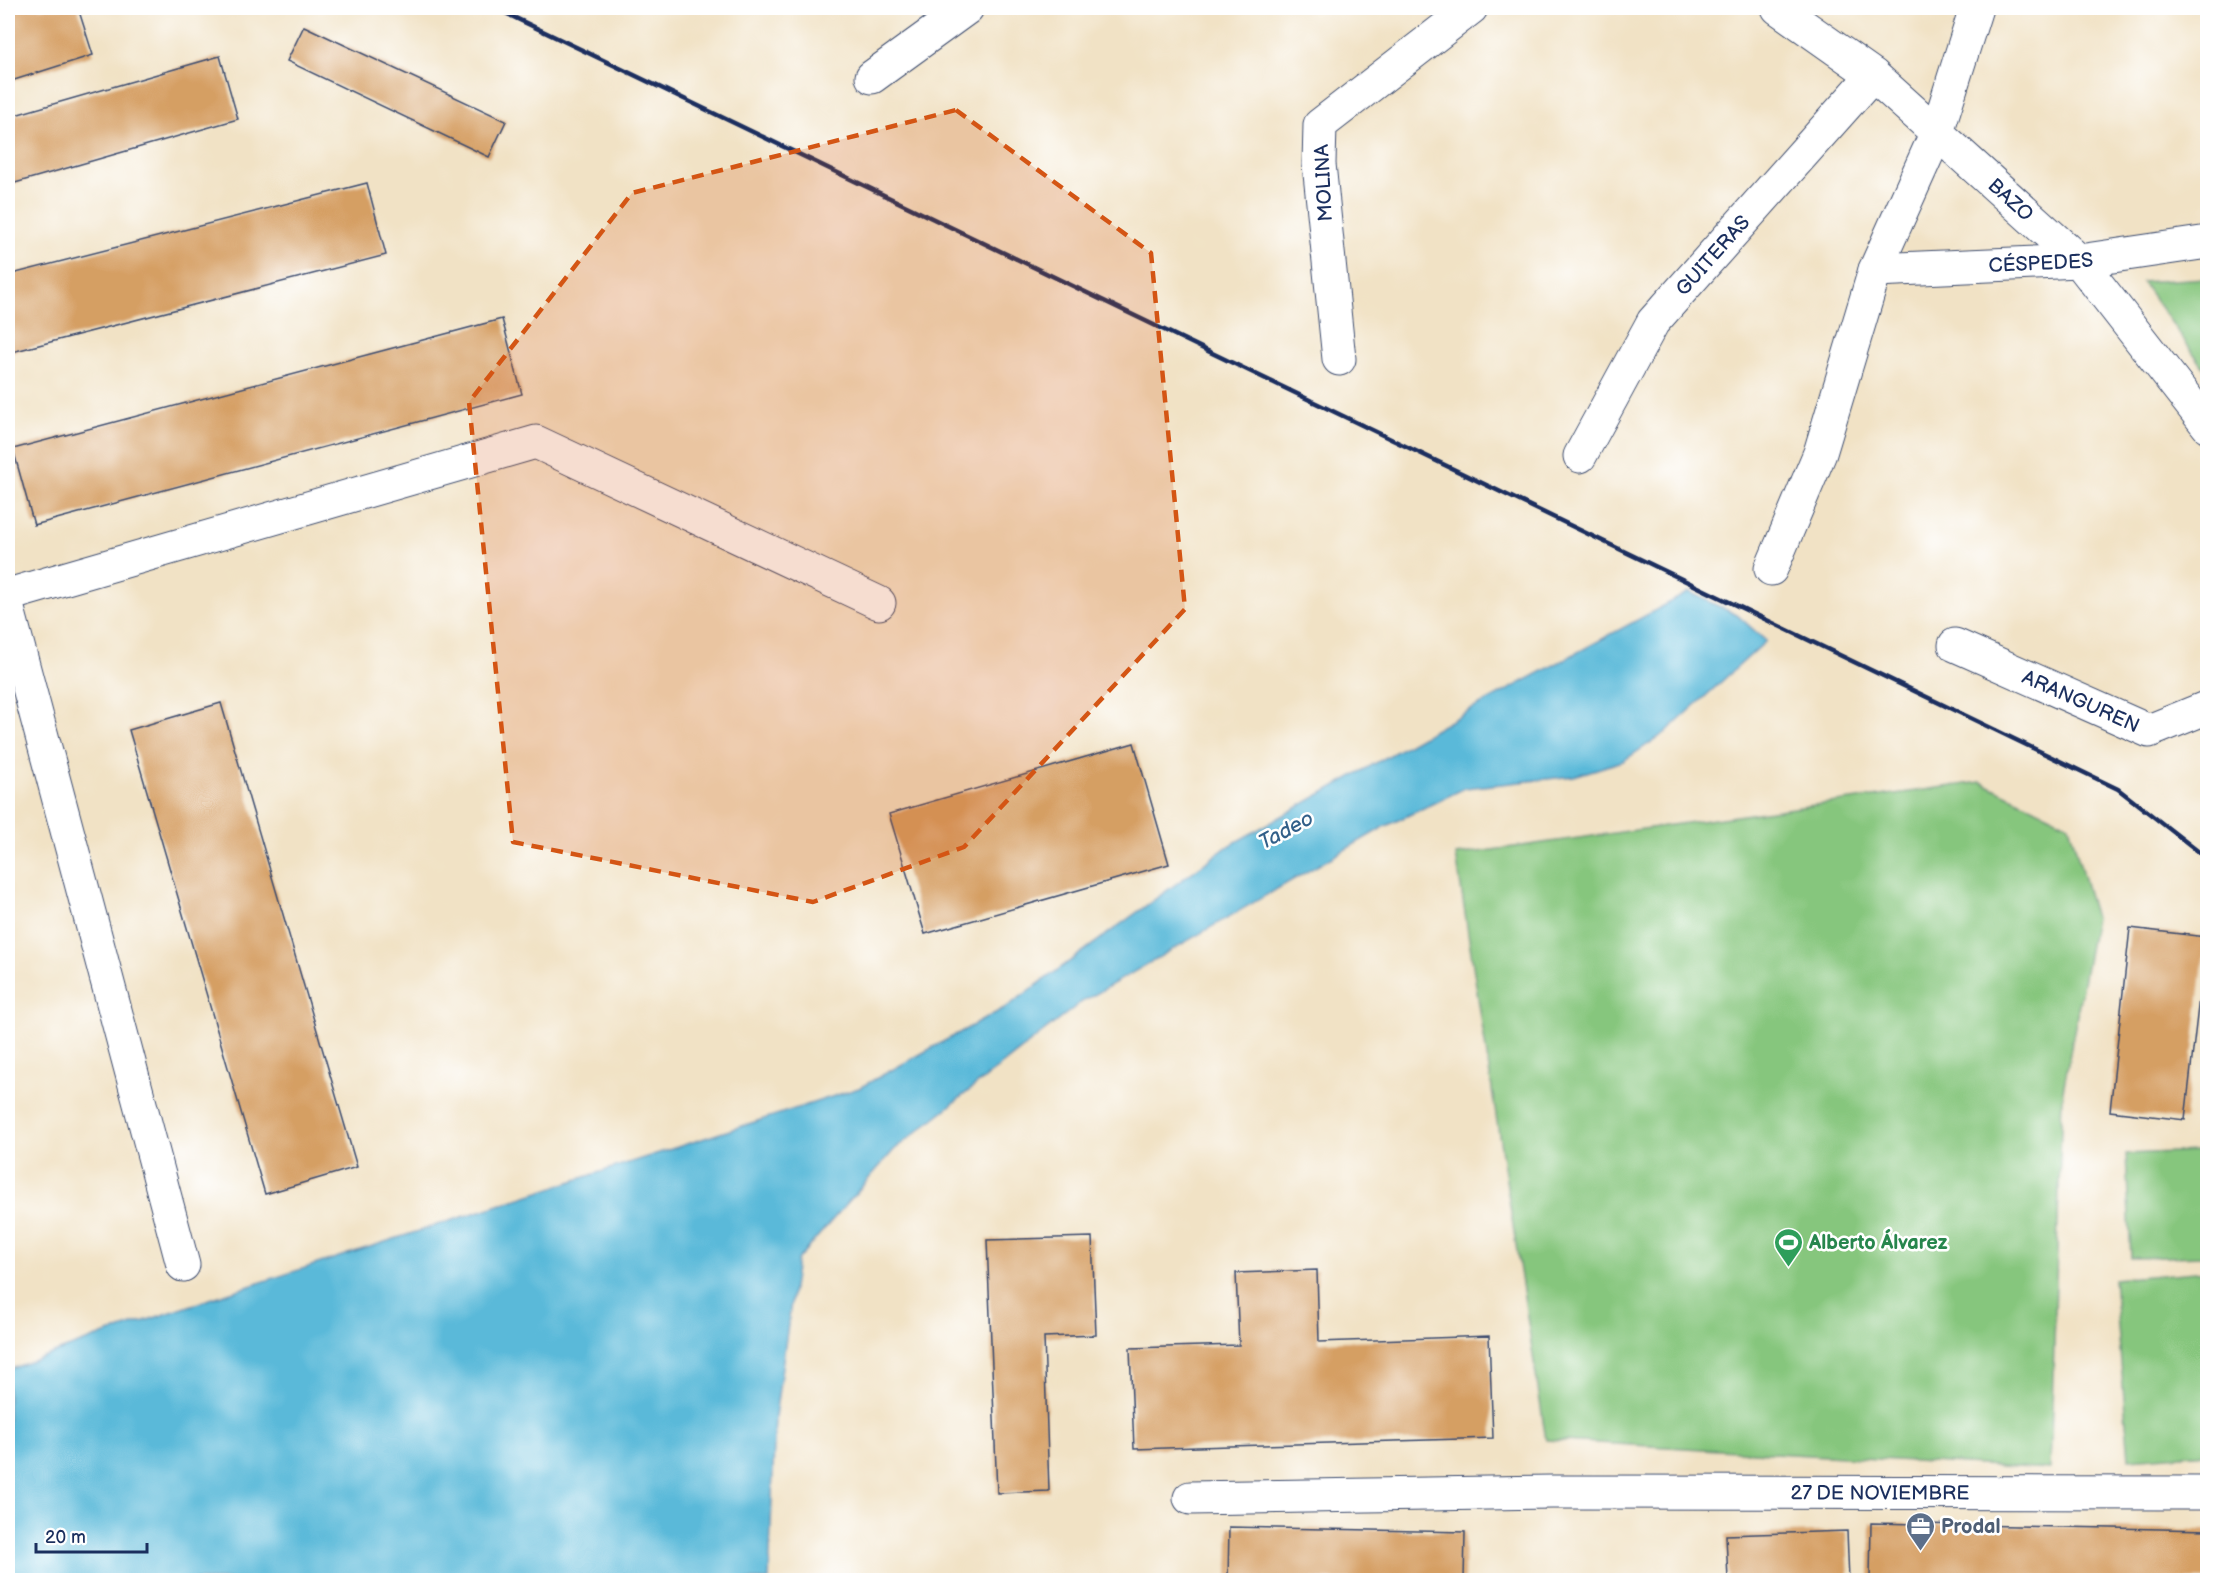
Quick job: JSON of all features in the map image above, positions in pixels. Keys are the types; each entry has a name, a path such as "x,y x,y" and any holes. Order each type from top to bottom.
{"street":[{"path":"872,77 967,8"},
{"name":"MOLINA","path":"1339,359 1319,164 1320,125 1471,8"},
{"name":"BAZO","path":"1778,8 1873,75 2079,261 2208,426"},
{"path":"1771,569 1820,453 1875,270 1937,132 1976,8"},
{"name":"GUITERAS","path":"1580,456 1653,322 1873,75"},
{"name":"CÉSPEDES","path":"1875,270 2079,261 2208,242"},
{"path":"8,596 536,442 879,603"},
{"path":"8,609 183,1265"},
{"name":"ARANGUREN","path":"1955,645 2149,731 2208,706"},
{"name":"27 DE NOVIEMBRE","path":"1190,1497 1552,1492 2208,1493"}],"highlighted area":[{"path":"956,110 1151,253 1185,609 964,847 813,902 513,842 469,402 632,193"}],"green space":[{"path":"2208,278 2207,372 2142,282"},
{"name":"Alberto Álvarez","path":"1981,782 2069,825 2095,918 2062,1096 2050,1469 1546,1440 1456,855"},
{"path":"2199,1151 2203,1256 2131,1258 2126,1154"},
{"path":"2207,1271 2207,1453 2129,1459 2114,1279"}],"water":[{"name":"Tadeo","path":"1689,592 1737,615 1766,641 1665,733 1623,761 1574,776 1465,788 1384,827 1080,1003 894,1150 797,1260 775,1417 769,1580 8,1580 8,1370 228,1293 859,1088 1008,1006 1227,847 1452,720"}],"building":[{"path":"8,8 78,8 93,55 8,82"},
{"path":"304,26 506,121 489,157 287,61"},
{"path":"220,56 238,119 8,185 8,117"},
{"path":"367,183 386,255 8,353 8,275"},
{"path":"502,319 522,394 34,525 13,449"},
{"path":"221,703 357,1167 265,1194 129,730"},
{"path":"1134,743 1169,864 925,934 889,814"},
{"path":"2130,928 2206,937 2185,1120 2110,1111"},
{"path":"1092,1237 1096,1335 1044,1337 1049,1491 997,1493 987,1240"},
{"path":"1317,1270 1319,1342 1489,1336 1493,1438 1134,1449 1130,1348 1239,1345 1236,1273"},
{"path":"1871,1523 2208,1530 2208,1580 1870,1580"},
{"path":"1229,1527 1465,1532 1464,1580 1228,1580"},
{"path":"1847,1531 1849,1580 1728,1580 1726,1535"}],"railway":[{"path":"495,8 2118,789 2208,859"}],"place":[{"name":"Alberto Álvarez","path":"1788,1268"},
{"name":"Prodal","path":"1920,1552"}]}
